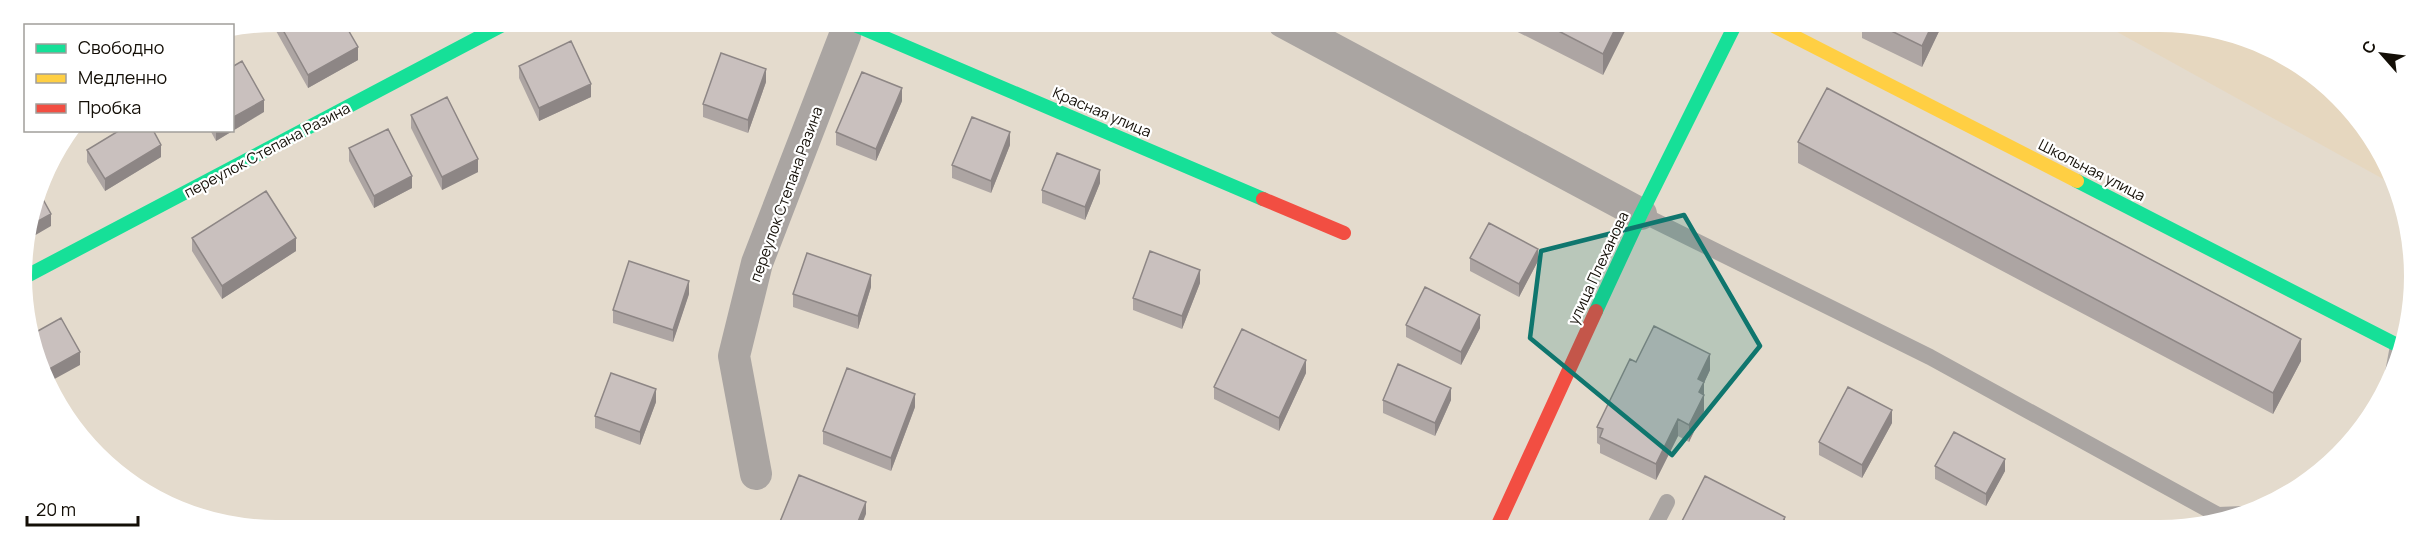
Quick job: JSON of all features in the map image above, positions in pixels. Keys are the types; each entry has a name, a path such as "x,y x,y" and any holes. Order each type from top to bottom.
{"street":[{"name":"переулок Степана Разина","path":"32,273 489,32"},
{"name":"переулок Степана Разина","path":"756,474 734,356 757,263 845,32"},
{"name":"Красная улица","path":"871,32 1344,233"},
{"path":"1302,32 1641,214"},
{"name":"улица Плеханова","path":"1500,520 1641,214 1732,32"},
{"name":"Школьная улица","path":"1786,32 2395,343"}],"lane":[{"path":"1641,214 1930,357 2211,515"},
{"path":"1658,520 1667,502"}],"highlighted area":[{"path":"1684,215 1760,346 1672,455 1530,338 1541,251"}],"shaded area":[{"path":"2117,32 2176,32 2208,36 2239,44 2282,64 2309,82 2344,115 2372,154 2385,180"}],"building":[{"path":"284,32 349,32 358,47 308,75"},
{"path":"1560,32 1614,32 1603,54"},
{"path":"1893,32 1929,32 1922,46"},
{"path":"571,41 591,84 539,108 519,66"},
{"path":"721,53 766,69 748,120 703,104"},
{"path":"242,61 264,100 234,117 234,66"},
{"path":"862,72 902,88 876,149 836,132"},
{"path":"1827,88 2301,339 2273,393 1798,142"},
{"path":"447,97 478,159 442,177 411,115"},
{"path":"972,117 1010,132 991,181 952,165"},
{"path":"388,129 412,176 374,196 349,148"},
{"path":"117,132 154,132 161,145 105,179 87,150"},
{"path":"1057,153 1100,170 1085,207 1042,190"},
{"path":"266,191 296,238 222,286 192,238"},
{"path":"43,200 51,214 38,221"},
{"path":"1489,223 1538,249 1519,284 1470,258"},
{"path":"1150,251 1200,270 1182,316 1133,298"},
{"path":"807,253 871,275 858,316 793,294"},
{"path":"629,261 689,281 673,330 613,310"},
{"path":"1425,287 1480,315 1461,352 1406,325"},
{"path":"61,318 80,352 50,369 38,331"},
{"path":"1654,326 1710,354 1698,379 1704,382 1699,392 1704,395 1689,425 1678,419 1656,464 1600,437 1603,429 1597,427 1630,359 1636,362"},
{"path":"1242,329 1306,360 1279,418 1214,387"},
{"path":"1398,364 1451,388 1435,423 1383,400"},
{"path":"847,368 915,394 891,458 823,431"},
{"path":"611,373 656,389 640,432 595,416"},
{"path":"1848,387 1892,410 1862,465 1819,442"},
{"path":"1954,432 2005,459 1986,494 1935,466"},
{"path":"799,475 866,502 859,520 781,520"},
{"path":"1705,476 1785,517 1784,520 1683,520"}],"traffic: fast":[{"path":"32,273 489,32"},
{"path":"871,32 1263,199"},
{"path":"1596,311 1641,214 1732,32"},
{"path":"2077,181 2395,344"}],"traffic: slow":[{"path":"1786,32 2077,181"}],"traffic: jam":[{"path":"1263,199 1344,233"},
{"path":"1500,520 1596,311"}]}
